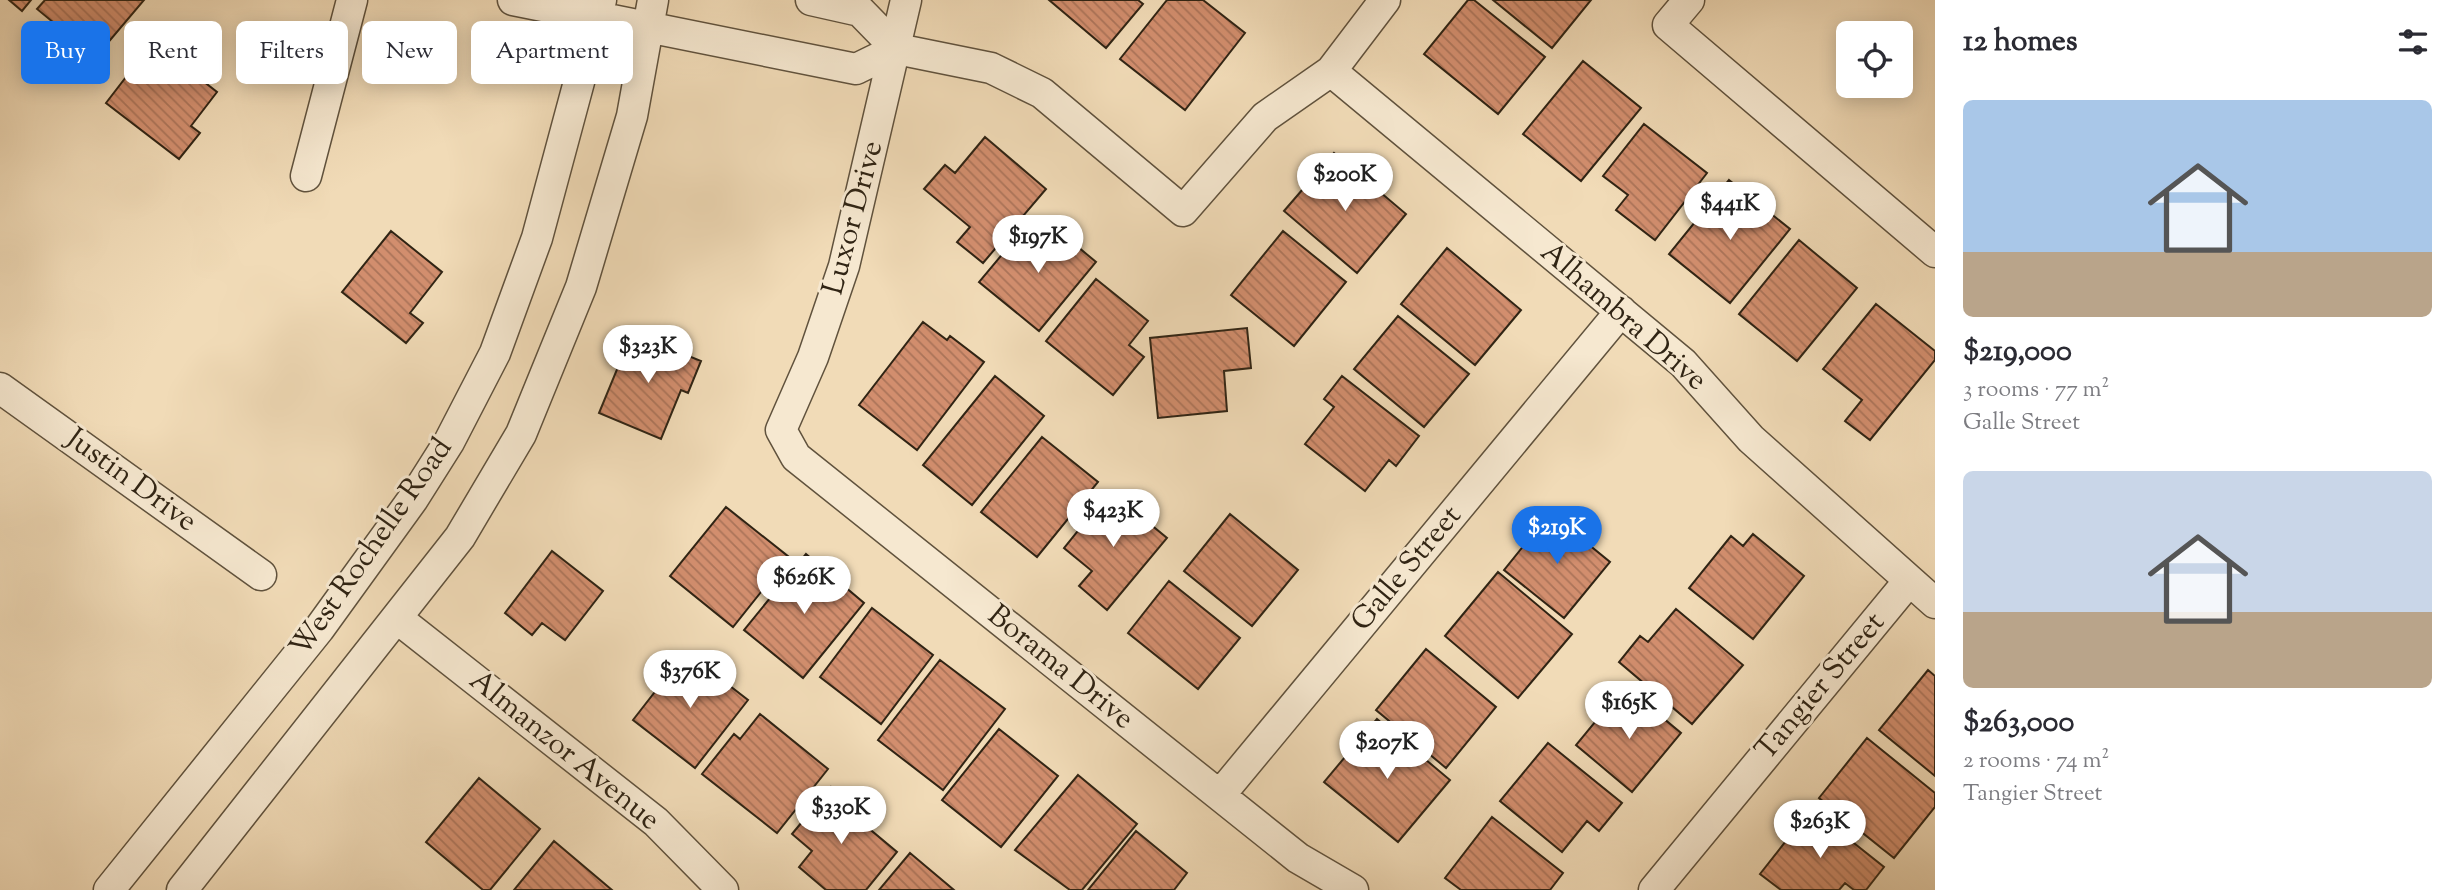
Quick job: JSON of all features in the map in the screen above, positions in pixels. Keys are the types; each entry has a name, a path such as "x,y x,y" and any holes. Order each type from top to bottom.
{"street":[{"path":"306,176 352,0"},
{"path":"513,0 651,14 856,69 897,49"},
{"path":"811,0 860,11 897,49 991,68 1042,93 1183,211 1265,117 1331,71 1385,0"},
{"name":"Luxor Drive","path":"781,430 813,356 844,266 897,49 906,0"},
{"path":"1689,0 1668,25 1935,252"},
{"name":"West Rochelle Road","path":"109,890 318,629 413,499 449,442 495,353 537,238 599,10"},
{"name":"West Rochelle Road","path":"182,890 460,537 521,434 581,287 632,116 651,14"},
{"name":"Alhambra Drive","path":"1331,71 1683,363 1751,439 1908,582 1935,603"},
{"name":"Galle Street","path":"1220,795 1620,311"},
{"name":"Justin Drive","path":"0,387 261,575"},
{"name":"Borama Drive","path":"781,430 796,457 1298,858 1353,890"},
{"name":"Tangier Street","path":"1654,890 1908,582"},
{"name":"Almanzor Avenue","path":"398,619 656,822 723,890"}],"building":[{"path":"9,0 31,0 22,11"},
{"path":"45,0 144,0 110,40 110,21 52,21 37,9"},
{"path":"1049,0 1138,0 1143,4 1106,48"},
{"path":"1167,0 1203,0 1245,33 1185,110 1120,59"},
{"path":"1468,0 1474,0 1545,57 1498,114 1424,54"},
{"path":"1493,0 1591,0 1552,48"},
{"path":"1583,61 1641,108 1581,181 1523,134"},
{"path":"124,80 124,84 207,84 217,92 191,126 200,133 179,159 106,103"},
{"path":"1644,124 1707,173 1655,240 1616,210 1628,195 1603,176"},
{"path":"985,137 1046,189 983,263 957,242 970,227 924,189 945,165 955,173"},
{"path":"1334,153 1406,214 1357,273 1284,211"},
{"path":"1729,180 1790,229 1730,303 1669,254"},
{"path":"1026,226 1042,240 1053,226 1096,262 1039,331 979,282"},
{"path":"391,231 442,272 410,313 423,323 406,343 342,292"},
{"path":"1283,231 1346,282 1294,346 1231,295"},
{"path":"1799,240 1857,288 1797,361 1739,314"},
{"path":"1447,248 1521,310 1475,365 1401,304"},
{"path":"1096,279 1148,321 1129,345 1144,357 1113,395 1046,341"},
{"path":"1876,304 1935,351 1935,360 1870,440 1845,421 1862,400 1823,369"},
{"path":"1398,316 1469,374 1424,427 1354,369"},
{"path":"923,322 947,340 950,336 984,362 917,450 859,405"},
{"path":"1247,328 1251,368 1224,371 1227,411 1158,418 1150,338"},
{"path":"632,333 701,361 688,393 681,390 661,439 599,413"},
{"path":"995,376 1044,416 972,505 923,465"},
{"path":"1342,376 1419,436 1396,466 1389,460 1365,491 1305,444 1334,407 1324,399"},
{"path":"1042,437 1098,482 1037,557 981,512"},
{"path":"1110,491 1167,538 1107,610 1079,586 1092,571 1064,548"},
{"path":"726,507 789,557 733,627 670,576"},
{"path":"1550,513 1610,562 1564,618 1504,570"},
{"path":"1230,514 1298,570 1252,626 1184,571"},
{"path":"1753,534 1804,576 1753,639 1689,588 1731,536 1743,546"},
{"path":"552,551 603,591 565,640 542,623 532,635 505,613"},
{"path":"806,554 864,603 803,678 744,630"},
{"path":"1498,572 1572,634 1518,698 1445,636"},
{"path":"1169,581 1240,638 1198,689 1128,633"},
{"path":"872,608 933,655 881,724 820,677"},
{"path":"1676,609 1743,665 1692,724 1619,662 1640,636 1648,642"},
{"path":"1426,649 1496,707 1446,768 1376,710"},
{"path":"686,652 748,700 695,768 633,720"},
{"path":"940,660 1005,709 943,790 878,740"},
{"path":"1928,670 1935,676 1935,776 1879,730"},
{"path":"1633,693 1681,733 1632,792 1576,745 1609,705 1618,711"},
{"path":"760,714 828,769 777,833 702,774 734,734 740,739"},
{"path":"1377,719 1450,780 1398,842 1324,782"},
{"path":"999,729 1058,776 1001,847 942,800"},
{"path":"1867,738 1935,793 1935,807 1894,858 1819,798"},
{"path":"1548,743 1622,803 1599,831 1587,821 1562,852 1500,801"},
{"path":"1078,775 1137,824 1082,890 1070,890 1015,850"},
{"path":"479,778 540,829 490,890 483,890 426,842"},
{"path":"831,787 859,810 854,816 897,852 866,890 826,890 799,867 812,851 792,834"},
{"path":"1811,809 1884,867 1866,890 1854,890 1845,883 1839,890 1781,890 1760,874"},
{"path":"1492,817 1563,873 1550,890 1461,890 1445,878"},
{"path":"1136,831 1187,873 1174,890 1088,890"},
{"path":"554,841 612,890 514,890"},
{"path":"910,853 954,890 879,890"}]}
